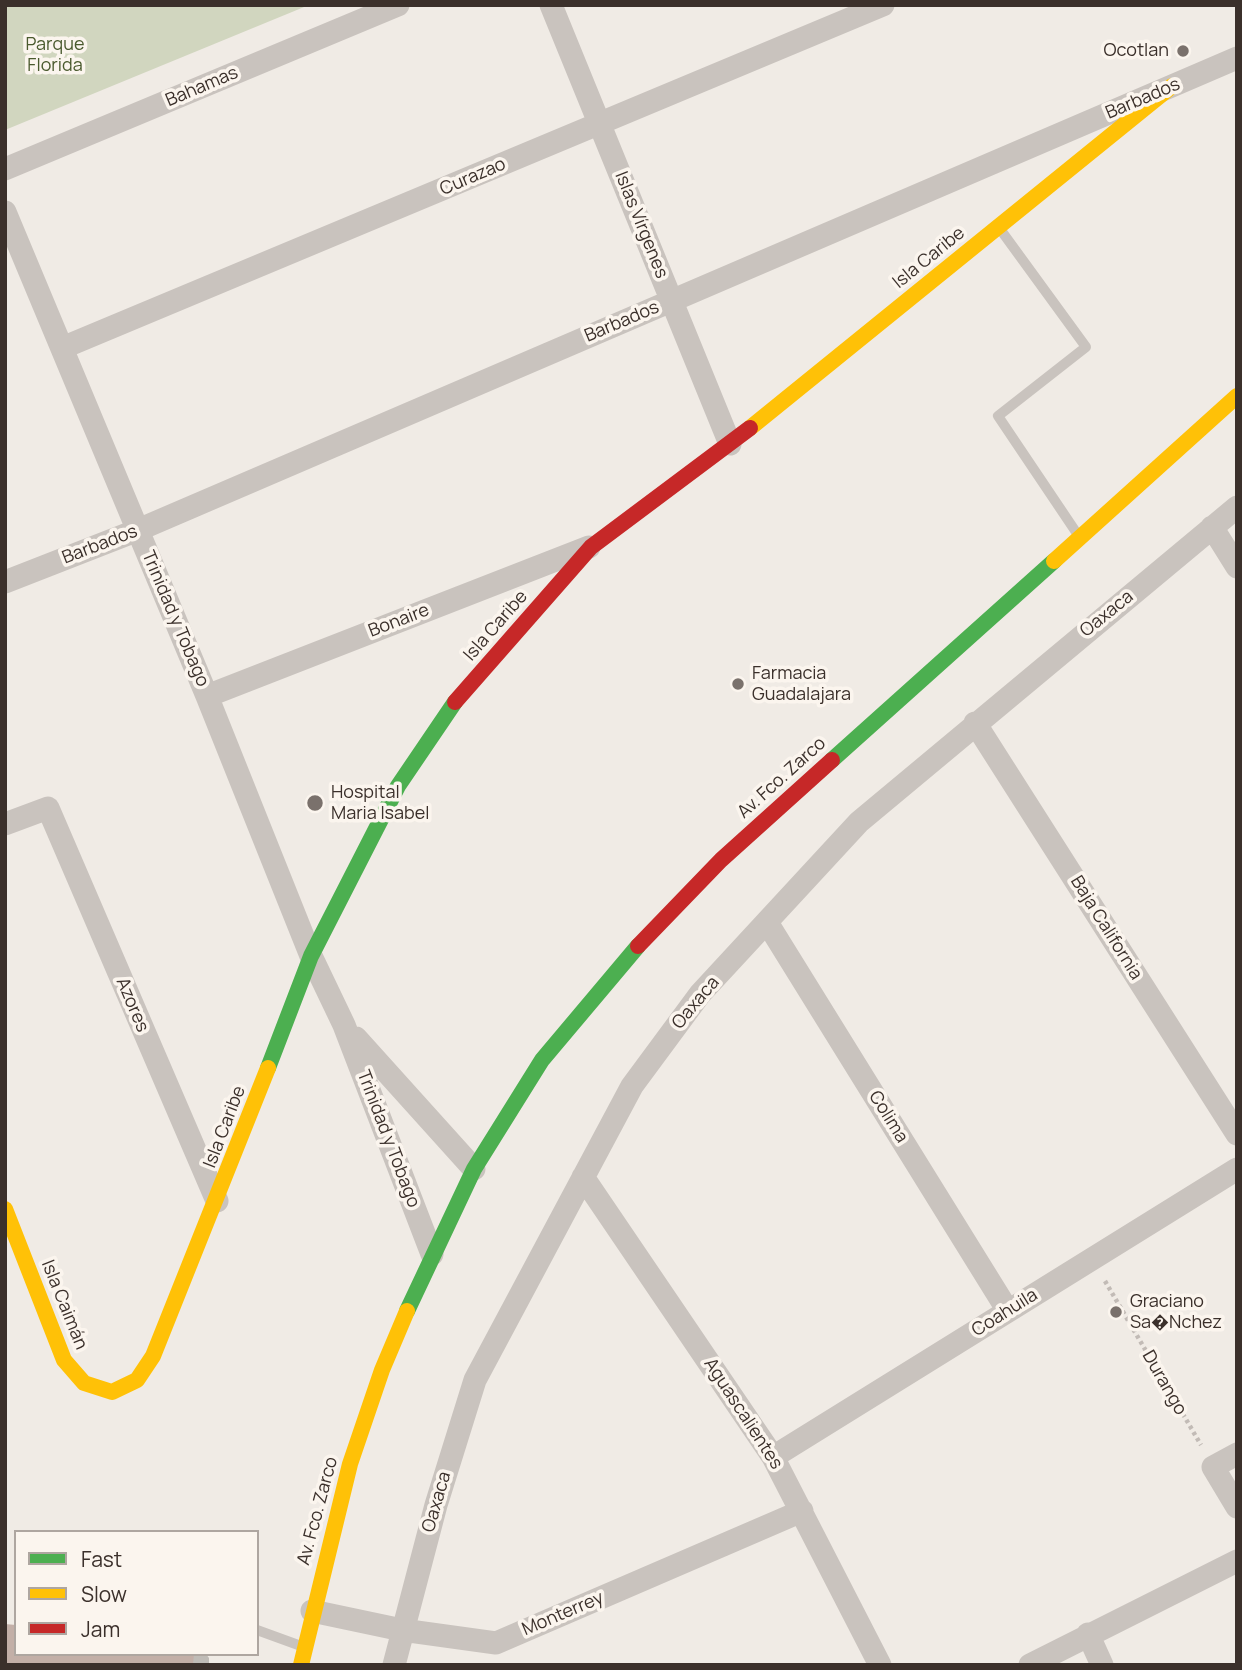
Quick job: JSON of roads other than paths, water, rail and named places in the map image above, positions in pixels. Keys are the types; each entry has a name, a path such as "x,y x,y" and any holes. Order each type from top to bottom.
{"street":[{"name":"Bahamas","path":"5,169 398,5"},
{"name":"Islas Vírgenes","path":"551,5 730,444"},
{"name":"Curazao","path":"62,348 883,5"},
{"name":"Barbados","path":"5,582 138,530 1237,58"},
{"name":"Isla Caribe","path":"112,1392 137,1380 153,1356 217,1201 311,956 398,786 447,711 591,547 730,444 1172,86"},
{"name":"Trinidad y Tobago","path":"5,212 207,696 311,956 344,1025 432,1254"},
{"name":"Av. Fco. Zarco","path":"301,1665 312,1611 350,1464 382,1370 432,1254 474,1169 542,1060 625,959 721,860 1237,396"},
{"name":"Oaxaca","path":"394,1665 475,1380 632,1086 700,994 768,924 859,822 1237,507"},
{"path":"1212,527 1237,567"},
{"name":"Bonaire","path":"207,696 591,547"},
{"name":"Baja California","path":"975,723 1237,1134"},
{"name":"Azores","path":"5,824 48,808 217,1201"},
{"name":"Colima","path":"768,924 1008,1311"},
{"name":"Trinidad y Tobago","path":"344,1025 474,1169"},
{"name":"Coahuila","path":"773,1457 1237,1169"},
{"name":"Aguascalientes","path":"583,1177 773,1457 880,1665"},
{"name":"Isla Caimán","path":"5,1209 64,1360 85,1383 112,1392"},
{"path":"1237,1454 1213,1467 1237,1507"},
{"name":"Monterrey","path":"312,1611 402,1630 496,1643 802,1511"},
{"path":"1030,1665 1237,1561"},
{"path":"1088,1634 1102,1665"}],"lane":[{"path":"998,227 1086,346 998,416 1080,537"},
{"path":"259,1631 304,1647"}],"place":[{"name":"Ocotlan","path":"1183,51"},
{"name":"Farmacia Guadalajara","path":"738,684"},
{"name":"Hospital Maria Isabel","path":"315,803"},
{"name":"Graciano Sa�Nchez","path":"1116,1312"}],"park label":[{"name":"Parque Florida","path":"55,55"}]}
